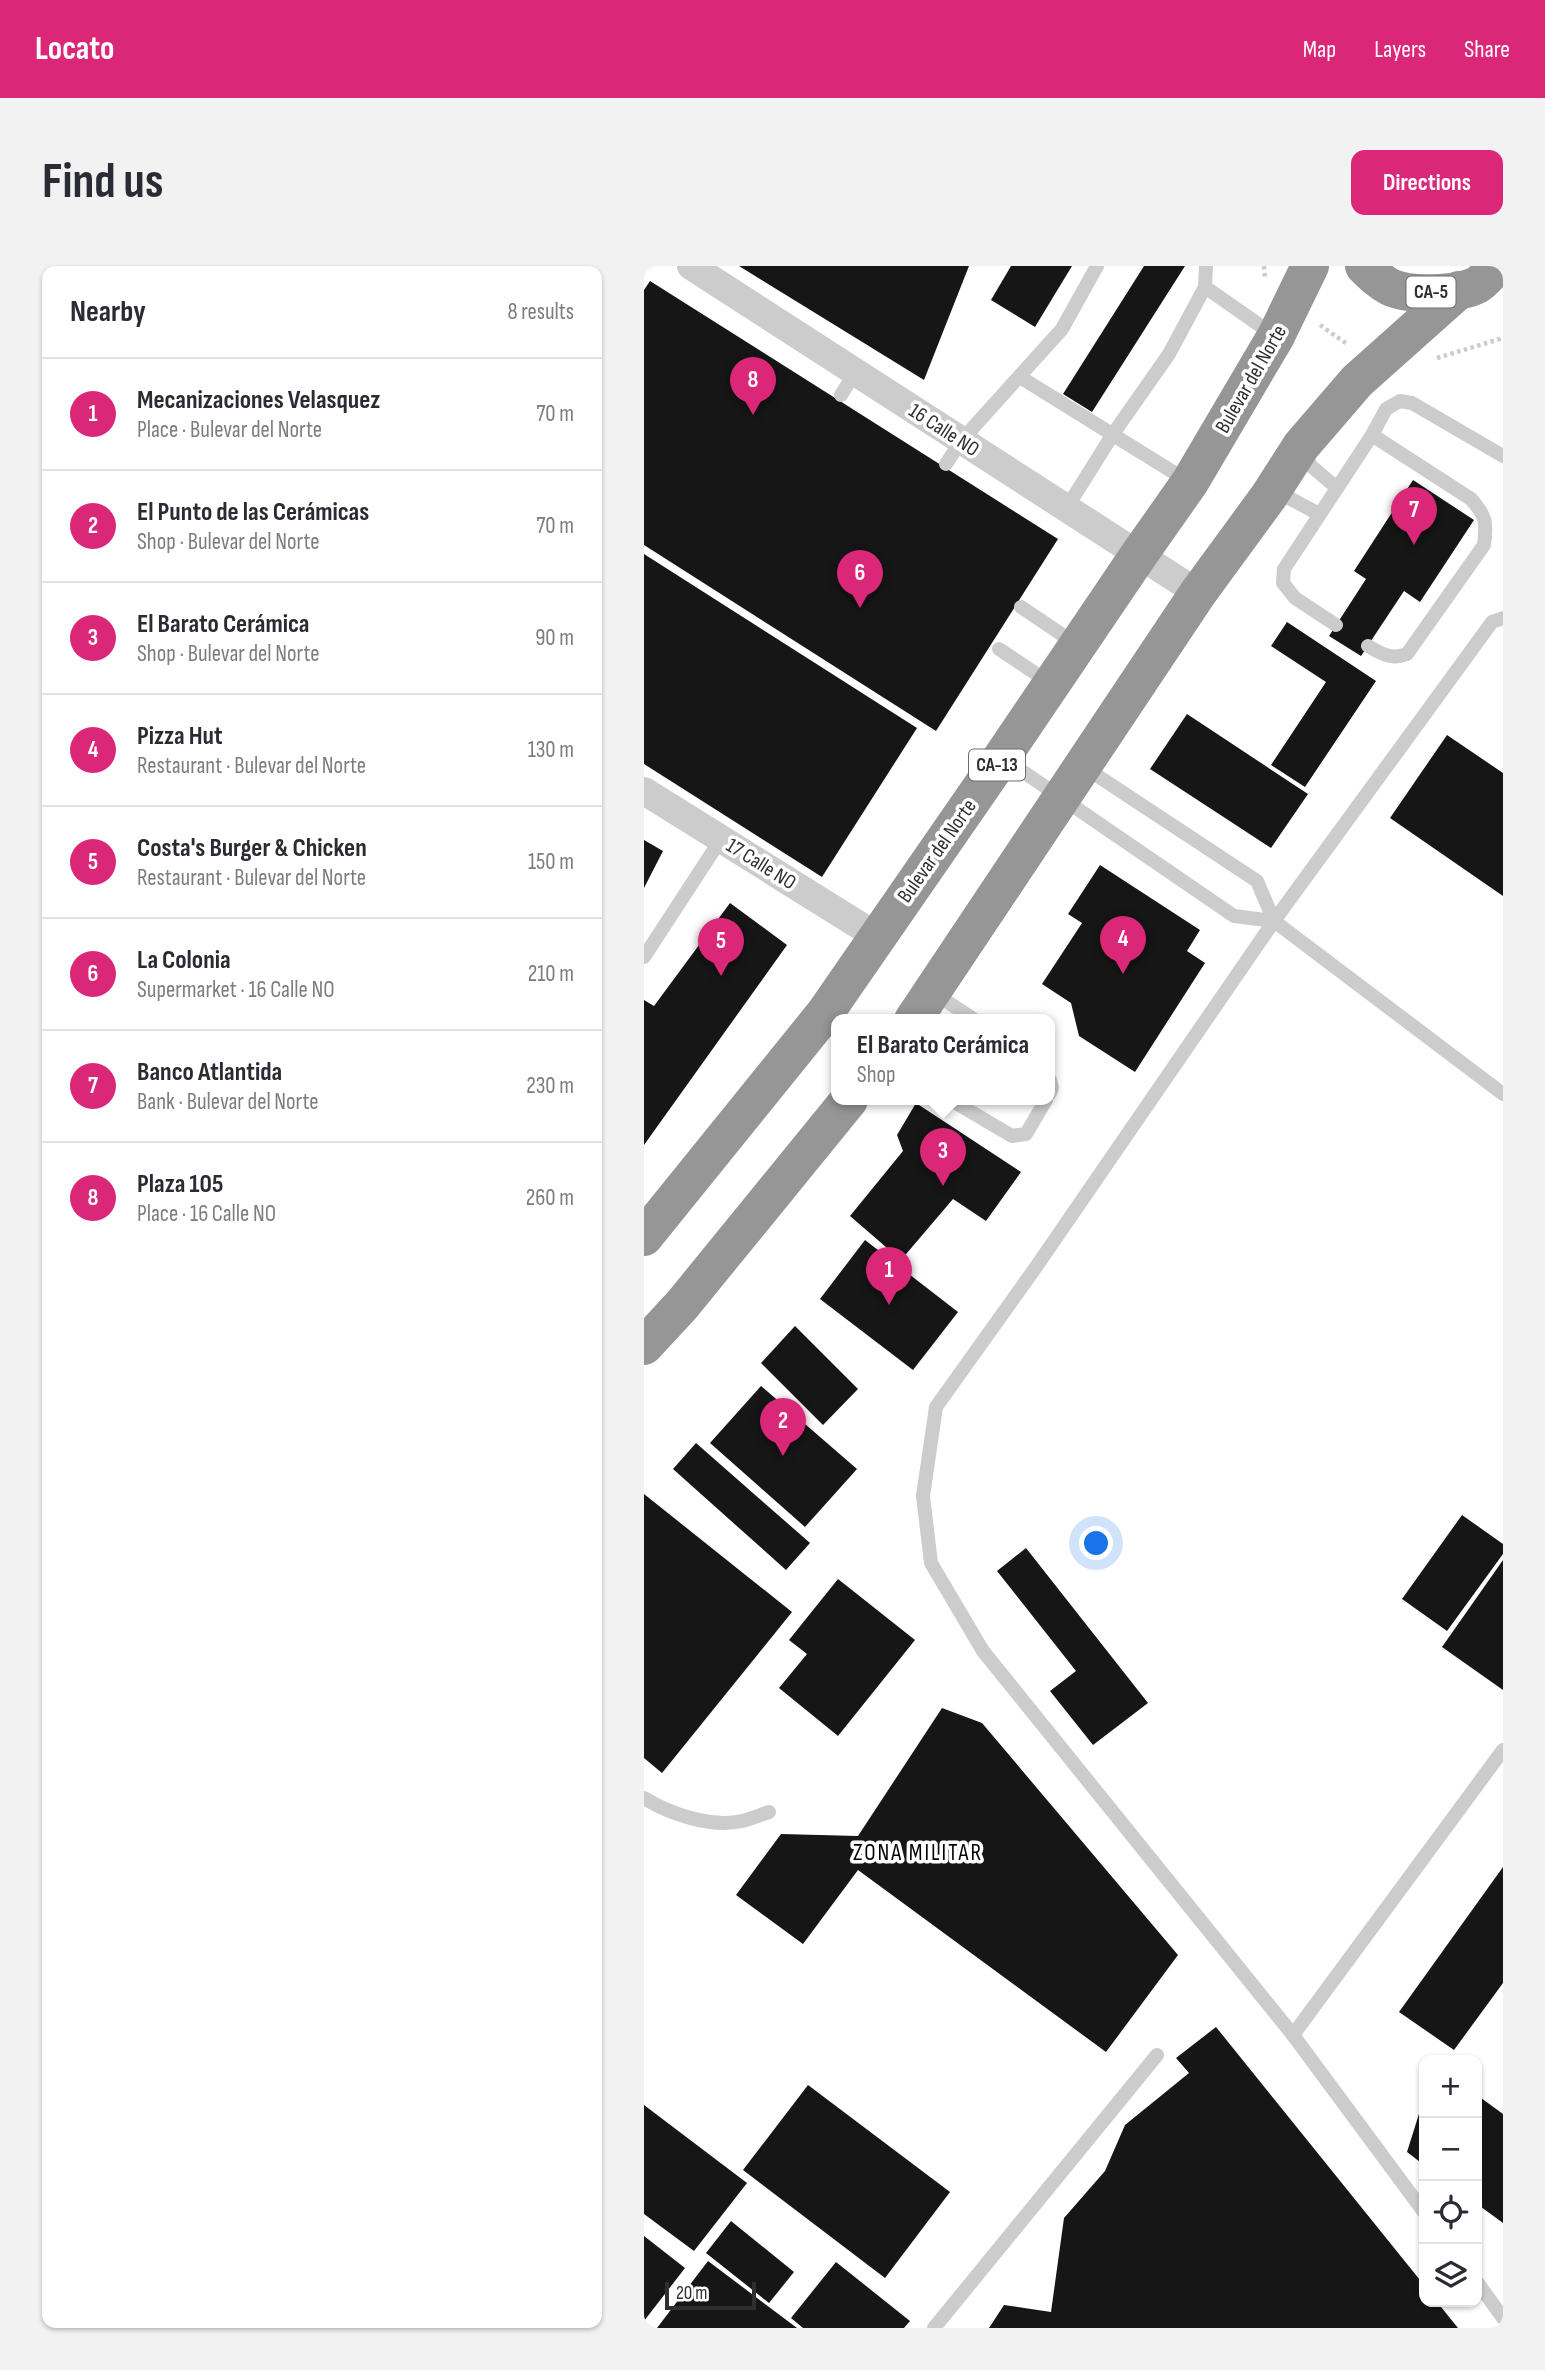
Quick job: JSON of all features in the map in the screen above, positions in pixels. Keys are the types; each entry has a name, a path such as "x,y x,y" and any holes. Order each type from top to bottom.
{"highway":[{"name":"Bulevar del Norte","path":"644,1237 825,1013 1002,757 1190,482 1276,336 1310,266"},
{"name":"CA-5","path":"1364,266 1373,276 1391,287 1415,293 1484,283"},
{"path":"923,1006 1198,593 1269,496 1301,446 1357,381 1484,283"},
{"path":"644,1346 682,1305 845,1105"}],"street":[{"name":"16 Calle NO","path":"691,266 848,384 953,452 1066,509 1198,593"},
{"name":"17 Calle NO","path":"644,791 878,937"}],"lane":[{"path":"953,452 1062,329 1097,266"},
{"path":"1066,509 1113,434 1169,354 1205,287 1206,266"},
{"path":"1205,287 1276,336"},
{"path":"1020,377 1190,482"},
{"path":"1336,625 1295,598 1283,583 1284,569 1372,435 1386,409 1400,401 1412,403 1503,456"},
{"path":"1368,646 1387,657 1397,658 1407,654 1484,545 1486,528 1484,513 1471,499 1372,435"},
{"path":"1301,446 1311,466 1337,488"},
{"path":"1269,496 1289,498 1319,514"},
{"path":"1021,607 1078,645"},
{"path":"1419,2204 1293,2035 983,1651 931,1563 923,1496 936,1407 1036,1267 1274,920 1492,622 1503,618"},
{"path":"999,649 1051,684"},
{"path":"1002,757 1234,916 1274,920"},
{"path":"1083,766 1257,881 1274,920 1503,1094"},
{"path":"644,957 721,839"},
{"path":"923,1006 953,1014"},
{"path":"959,1105 1012,1136 1026,1134 1043,1105"},
{"path":"1293,2035 1503,1750"},
{"path":"644,1798 659,1807 711,1822 740,1822 769,1812"},
{"path":"934,2328 1157,2055"},
{"path":"1482,2289 1503,2318"}],"building":[{"path":"739,266 969,266 924,380"},
{"path":"1011,266 1072,266 1035,327 991,300"},
{"path":"1144,266 1185,266 1092,412 1063,394"},
{"path":"650,281 1058,539 936,731 644,545 644,290"},
{"path":"1413,480 1474,520 1420,602 1404,591 1361,656 1329,636 1366,579 1354,571"},
{"path":"644,554 917,728 822,877 644,764"},
{"path":"1287,622 1376,681 1305,787 1271,765 1326,682 1271,646"},
{"path":"1187,714 1308,794 1271,848 1150,769"},
{"path":"1447,735 1503,773 1503,896 1390,818"},
{"path":"644,840 663,851 644,888"},
{"path":"1100,865 1200,930 1187,951 1205,963 1135,1072 1079,1036 1071,1003 1042,984 1082,923 1068,914"},
{"path":"730,903 787,945 644,1145 644,1000 654,1006"},
{"path":"915,1105 919,1105 1021,1172 986,1221 953,1199 901,1260 850,1216 903,1151 897,1135"},
{"path":"865,1240 958,1312 913,1370 820,1299"},
{"path":"795,1326 858,1389 823,1425 761,1363"},
{"path":"761,1386 857,1469 805,1527 710,1443"},
{"path":"696,1443 810,1543 786,1570 673,1469"},
{"path":"644,1494 792,1612 662,1773 644,1758"},
{"path":"1462,1515 1503,1544 1503,1554 1447,1631 1402,1599"},
{"path":"1026,1548 1148,1703 1093,1745 1050,1691 1076,1671 997,1571"},
{"path":"1503,1560 1503,1690 1442,1647"},
{"path":"838,1579 915,1640 838,1736 779,1688 807,1654 789,1640"},
{"path":"942,1708 982,1723 1178,1955 1106,2052 858,1870 803,1944 736,1895 781,1834 858,1836"},
{"path":"1503,1867 1503,1983 1454,2050 1399,2012"},
{"path":"1216,2027 1419,2279 1419,2307 1441,2307 1458,2328 989,2328 1004,2305 1051,2312 1064,2218 1105,2171 1125,2125 1189,2073 1176,2058"},
{"path":"808,2085 950,2192 885,2278 743,2170"},
{"path":"1482,2099 1503,2114 1503,2223 1482,2208"},
{"path":"644,2105 747,2183 694,2251 644,2214"},
{"path":"1419,2114 1419,2161 1407,2152"},
{"path":"731,2221 794,2272 769,2303 706,2253"},
{"path":"644,2236 685,2268 644,2321"},
{"path":"708,2261 797,2328 657,2328"},
{"path":"836,2262 910,2321 904,2328 803,2328 791,2318"}],"place":[{"name":"Plaza 105","path":"753,415"},
{"name":"Banco Atlantida","path":"1414,545"},
{"name":"La Colonia","path":"860,608"},
{"name":"Pizza Hut","path":"1123,974"},
{"name":"Costa's Burger & Chicken","path":"721,976"},
{"name":"El Barato Cerámica","path":"943,1186"},
{"name":"Mecanizaciones Velasquez","path":"889,1305"},
{"name":"El Punto de las Cerámicas","path":"783,1456"}],"district":[{"name":"ZONA MILITAR","path":"918,1853"}]}
